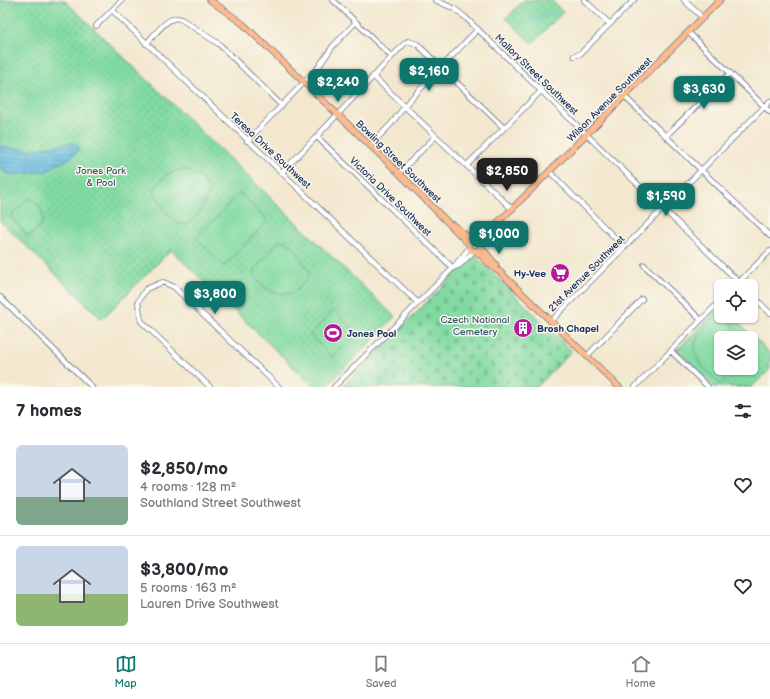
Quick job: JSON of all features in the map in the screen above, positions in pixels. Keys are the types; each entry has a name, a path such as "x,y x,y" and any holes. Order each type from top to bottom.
{"main road":[{"name":"Bowling Street Southwest","path":"210,0 238,20 451,224 498,266 499,271 619,387"},
{"name":"Wilson Avenue Southwest","path":"475,246 720,0"}],"street":[{"path":"96,26 122,0"},
{"path":"333,0 392,57"},
{"name":"Mallory Street Southwest","path":"435,0 459,12 478,29 663,208 733,279"},
{"path":"584,0 610,24"},
{"path":"574,56 580,54 634,0"},
{"path":"684,0 703,18"},
{"name":"Teresa Drive Southwest","path":"112,10 247,141 282,172 418,303"},
{"path":"146,44 170,19 176,17 181,19 219,44 282,106"},
{"path":"247,141 317,69 333,46 356,22"},
{"path":"370,146 441,67 478,29"},
{"path":"688,32 770,112"},
{"path":"282,172 338,116 373,76 408,41 417,44 504,128"},
{"path":"666,136 730,73"},
{"path":"373,76 467,165 511,210"},
{"path":"467,165 542,90"},
{"path":"624,96 770,236"},
{"name":"21st Avenue Southwest","path":"551,321 770,101"},
{"path":"399,173 436,136"},
{"name":"Victoria Drive Southwest","path":"317,137 453,268"},
{"path":"549,171 624,247"},
{"path":"334,387 475,246"},
{"path":"744,279 770,251"},
{"path":"644,265 701,320"},
{"path":"210,387 141,321 138,302 144,291 151,285 163,282 174,287 279,387"},
{"path":"0,297 92,387"},
{"path":"587,356 642,299"},
{"path":"758,301 770,313"},
{"path":"635,387 714,307"},
{"path":"671,351 708,387"}],"green space":[{"name":"Jones Park & Pool","path":"0,0 64,0 395,317 326,387 314,387 171,250 102,319 0,221"},
{"path":"524,0 551,0 563,12 532,44 506,18"},
{"path":"185,169 200,178 210,192 194,219 188,223 182,224 170,216 154,191 166,176"},
{"path":"240,193 268,220 224,266 196,238"},
{"path":"30,198 40,207 43,217 39,227 28,236 12,218 13,213"},
{"path":"279,241 285,241 295,249 310,273 304,282 294,292 284,294 267,289 255,276 253,271"},
{"name":"Czech National Cemetery","path":"474,255 572,351 537,387 342,387"},
{"name":"Jones Pool","path":"334,310 356,332 332,357 310,335"},
{"path":"714,313 714,323 739,323 747,331 714,331 714,375 758,375 758,341 770,353 770,369 752,387 714,387 677,350"},
{"path":"714,317 714,323 730,323 739,331 714,331 714,375 729,375 720,384 701,364 696,356 696,341"}],"water":[{"path":"70,143 76,144 79,148 77,152 68,159 46,171 11,175 0,170 0,147 29,150"}],"waterway":[{"path":"520,23 558,13"}],"place":[{"name":"Hy-Vee","path":"560,273"},
{"name":"Brosh Chapel","path":"523,328"},
{"name":"Jones Pool","path":"333,333"}]}
